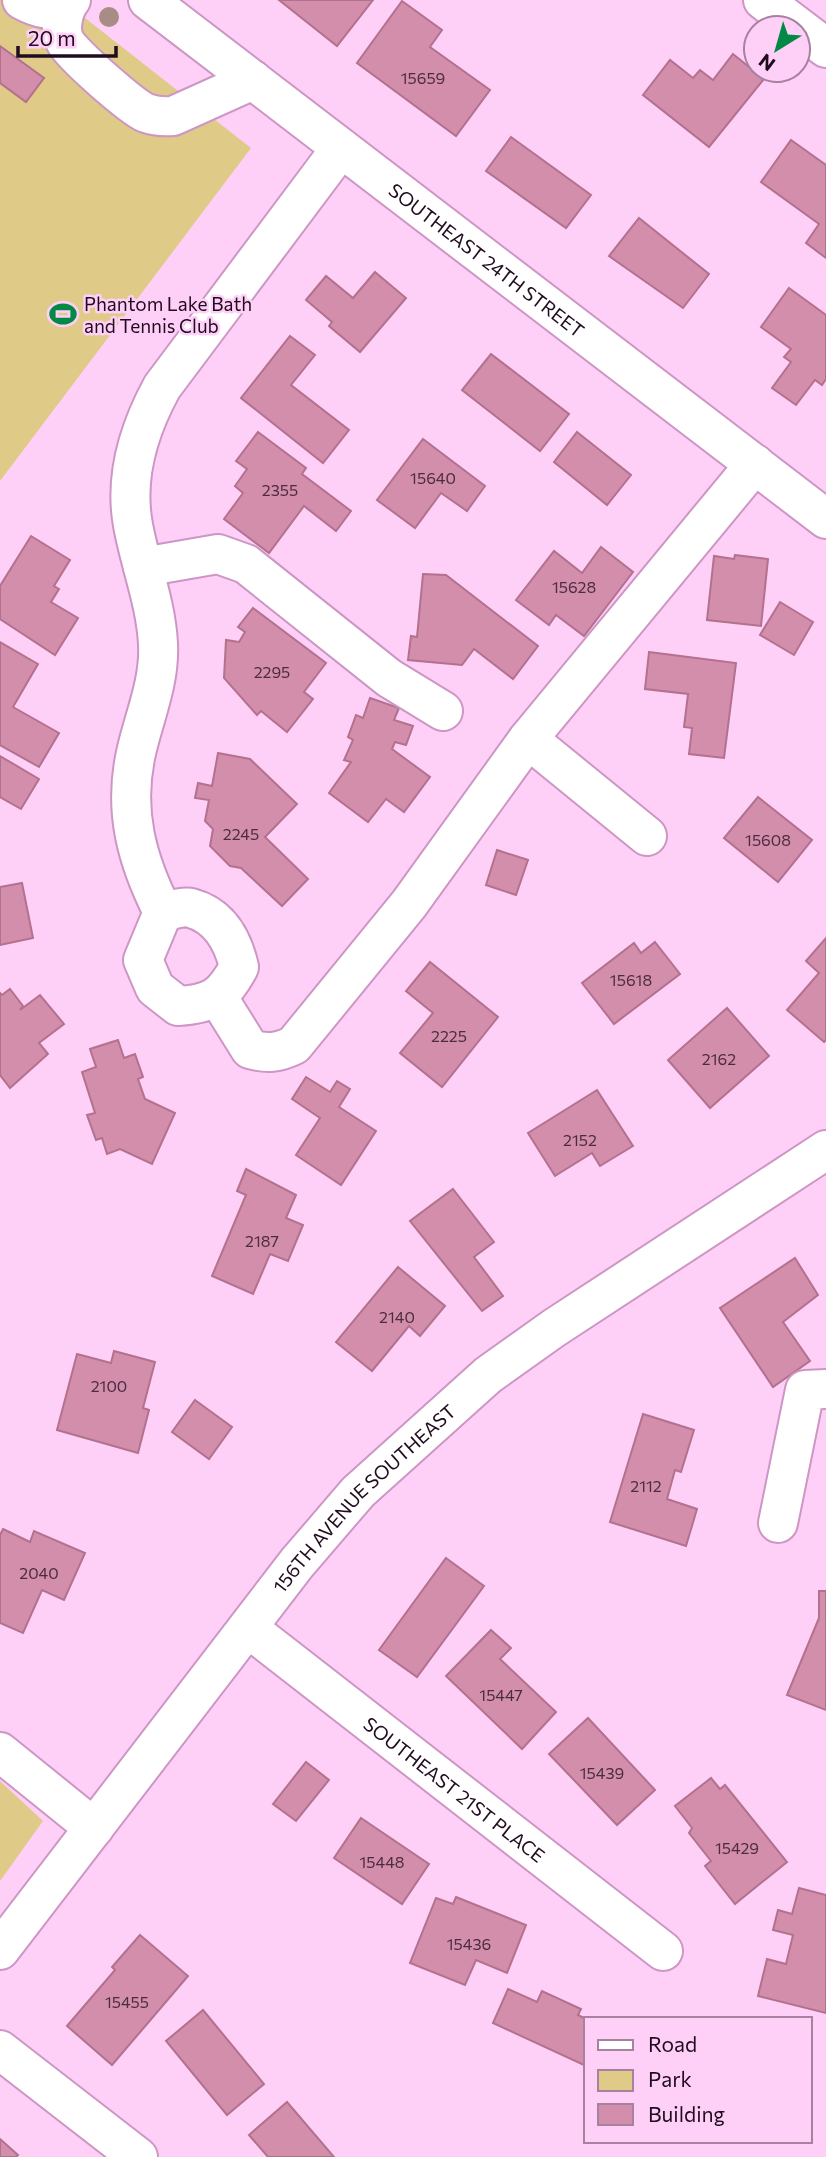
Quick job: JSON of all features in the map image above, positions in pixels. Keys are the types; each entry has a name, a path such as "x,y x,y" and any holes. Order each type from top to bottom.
{"street":[{"path":"22,0 36,8 53,10 69,3"},
{"name":"SOUTHEAST 24TH STREET","path":"148,0 826,519"},
{"path":"763,0 826,48"},
{"path":"69,3 63,38 71,52 143,112 159,117 173,116 253,80"},
{"path":"163,912 190,907 216,921 233,943 239,967 226,990 203,1004 178,1006 155,988 143,960 163,912 143,873 133,831 136,754 157,674 158,655 154,614 132,522 131,484 135,448 145,418 162,387 341,148"},
{"path":"217,996 250,1049 264,1053 280,1052 294,1045 409,904 528,738 755,464"},
{"path":"143,568 218,554 246,565 389,678 443,711"},
{"path":"528,738 647,835"},
{"name":"156TH AVENUE SOUTHEAST","path":"0,1950 298,1563 358,1492 488,1375 554,1328 826,1150"},
{"path":"778,1523 805,1390 826,1389"},
{"name":"SOUTHEAST 21ST PLACE","path":"248,1628 663,1951"},
{"path":"0,1752 94,1828"},
{"path":"0,2050 138,2157"}],"green space":[{"name":"Phantom Lake Bath and Tennis Club","path":"0,0 62,0 251,148 0,481"},
{"path":"0,1781 43,1821 0,1881"}],"building":[{"path":"279,0 373,0 337,46"},
{"path":"402,1 442,30 430,47 490,90 456,136 357,63"},
{"path":"0,46 44,78 26,102 0,83"},
{"path":"733,54 742,61 742,84 760,84 709,147 643,95 670,60 693,78 700,70 713,80"},
{"path":"511,137 591,195 566,228 486,171"},
{"path":"791,140 826,165 826,258 806,243 819,224 761,182"},
{"path":"639,218 709,274 683,308 609,256"},
{"path":"375,272 406,298 360,352 329,326 332,322 306,300 326,276 353,298"},
{"path":"789,288 826,315 826,379 822,385 815,380 796,405 772,388 791,362 784,357 791,349 761,327"},
{"path":"290,336 315,355 291,385 349,430 323,463 241,398"},
{"path":"491,354 569,414 540,451 462,390"},
{"path":"258,432 306,468 302,474 351,511 336,531 304,506 269,553 224,519 243,493 235,486 247,469 236,461"},
{"path":"577,432 631,475 607,505 554,462"},
{"path":"423,439 485,486 467,511 441,493 415,528 377,500"},
{"path":"31,536 70,560 54,586 59,589 51,602 78,618 55,655 0,619 0,586"},
{"path":"601,547 633,572 584,636 556,615 549,625 516,600 554,551 582,573"},
{"path":"735,555 768,559 761,626 707,620 714,556 734,559"},
{"path":"423,574 446,575 538,646 513,679 474,649 462,665 408,660 411,636 417,637"},
{"path":"780,602 813,622 794,655 760,635"},
{"path":"253,608 326,663 304,692 313,699 287,732 261,711 257,715 224,678 226,640 239,642 245,632 238,627"},
{"path":"0,642 38,664 13,707 59,733 39,767 0,745"},
{"path":"649,652 736,663 724,758 689,754 692,728 684,727 688,694 645,689"},
{"path":"370,698 399,708 394,720 413,726 406,745 395,742 392,749 430,777 404,812 386,799 368,822 329,793 351,762 344,760 353,740 348,737 356,715 363,718"},
{"path":"218,753 250,759 297,804 265,837 308,879 282,906 241,868 230,866 210,846 213,829 205,821 209,800 195,798 198,783 212,786"},
{"path":"0,756 39,779 21,809 0,797"},
{"path":"758,797 812,840 778,882 724,838"},
{"path":"497,850 528,860 516,895 486,885"},
{"path":"22,883 33,938 0,945 0,887"},
{"path":"826,938 824,1042 787,1010 819,973 806,961"},
{"path":"655,942 680,974 614,1024 582,983 634,943 641,953"},
{"path":"430,962 498,1017 442,1087 400,1053 433,1013 406,991"},
{"path":"10,989 23,1006 20,1010 40,995 64,1024 39,1043 48,1054 10,1088 0,1075 0,993 2,995"},
{"path":"727,1008 769,1056 710,1108 668,1060"},
{"path":"118,1040 124,1058 135,1054 143,1077 138,1079 145,1099 175,1113 152,1164 120,1149 107,1154 102,1138 96,1140 87,1115 95,1113 82,1072 96,1067 90,1049"},
{"path":"306,1077 330,1092 337,1081 350,1089 339,1107 376,1131 341,1185 296,1155 320,1118 292,1099"},
{"path":"597,1090 633,1146 600,1166 592,1153 555,1176 528,1133"},
{"path":"246,1169 296,1195 286,1218 303,1225 288,1261 270,1254 253,1294 212,1276 246,1195 237,1191"},
{"path":"453,1189 494,1242 474,1257 503,1296 482,1311 410,1221"},
{"path":"795,1258 818,1295 783,1322 810,1361 773,1387 720,1308"},
{"path":"398,1267 445,1306 420,1336 409,1326 372,1371 336,1342"},
{"path":"114,1351 155,1362 143,1408 149,1410 138,1453 57,1430 77,1354 111,1363"},
{"path":"195,1400 232,1427 209,1459 172,1432"},
{"path":"643,1414 694,1430 681,1472 675,1470 667,1499 697,1509 686,1546 610,1522"},
{"path":"3,1529 30,1542 34,1531 85,1553 64,1600 42,1590 23,1633 0,1623 0,1535"},
{"path":"446,1558 484,1586 417,1677 379,1650"},
{"path":"819,1591 826,1591 826,1710 787,1695 819,1618"},
{"path":"491,1630 511,1648 500,1659 556,1712 522,1749 446,1676"},
{"path":"588,1718 655,1790 617,1825 549,1754"},
{"path":"306,1762 329,1780 296,1821 273,1804"},
{"path":"711,1778 720,1789 725,1785 787,1862 735,1904 705,1866 711,1861 689,1833 692,1828 675,1806"},
{"path":"361,1818 429,1864 402,1904 334,1858"},
{"path":"799,1888 826,1895 826,2013 758,1996 767,1959 786,1964 793,1935 773,1930 778,1910 792,1914"},
{"path":"456,1897 526,1925 507,1973 476,1960 465,1985 410,1963 436,1898 453,1904"},
{"path":"140,1935 188,1976 112,2065 67,2026 115,1970 112,1967"},
{"path":"508,1989 537,2002 542,1991 581,2009 578,2015 584,2018 584,2065 493,2023"},
{"path":"203,2010 264,2084 227,2115 166,2041"},
{"path":"287,2102 334,2157 268,2157 249,2135"},
{"path":"0,2139 18,2155 16,2157 0,2157"}],"place":[{"name":"Phantom Lake Bath and Tennis Club","path":"63,314"}]}
